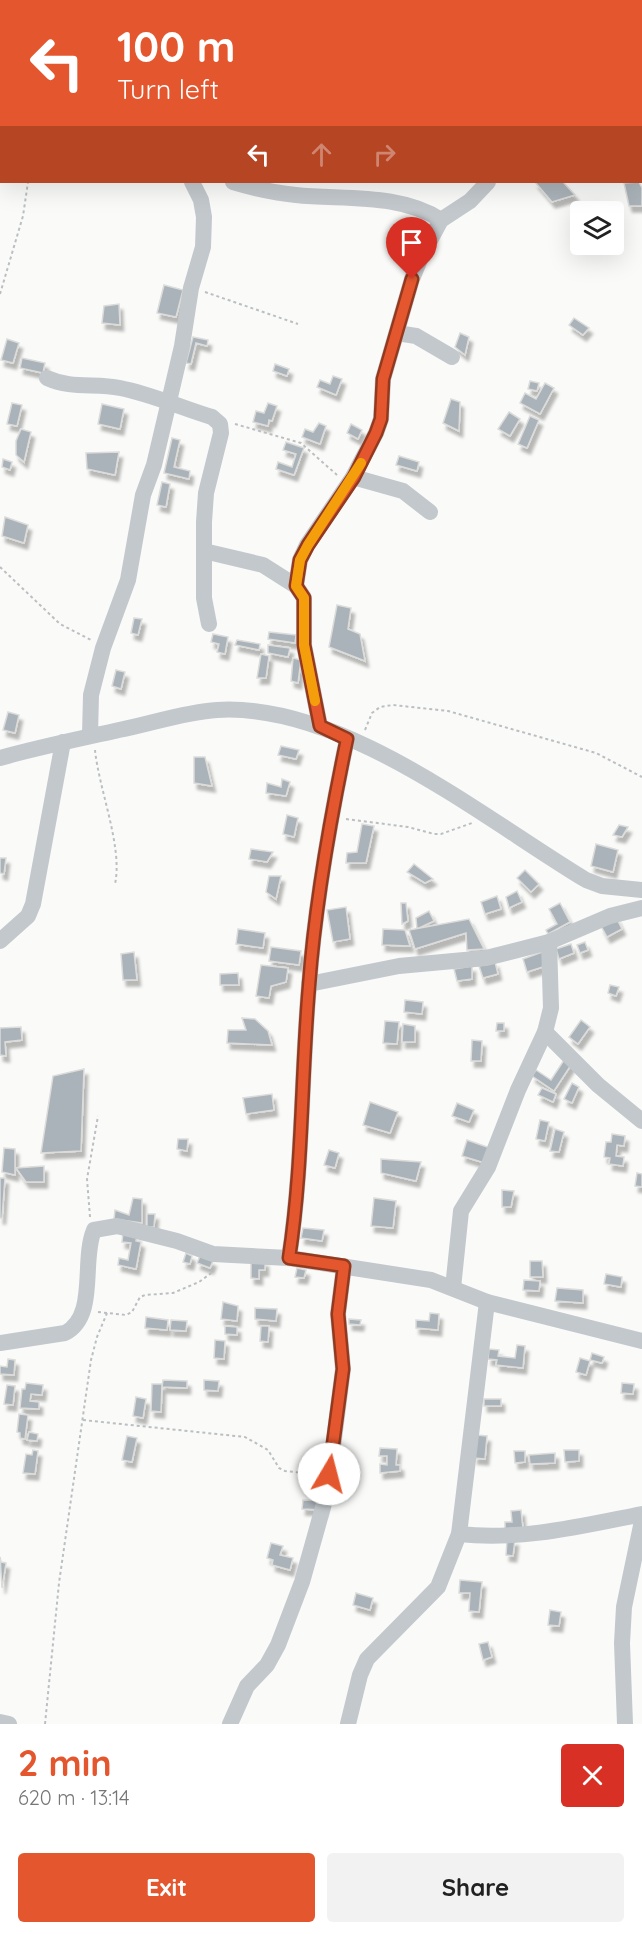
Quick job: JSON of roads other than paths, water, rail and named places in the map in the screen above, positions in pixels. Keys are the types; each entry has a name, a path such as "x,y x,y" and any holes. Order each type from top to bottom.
{"street":[{"path":"92,735 91,694 103,648 128,580 143,495 154,465 182,346 191,288 202,247 204,217 201,200 192,183"},
{"path":"238,183 297,195 383,201 430,213 441,220"},
{"path":"296,586 300,560 348,484 381,419 383,379 412,279 441,220 470,201 487,183"},
{"path":"397,333 416,336 452,357"},
{"path":"47,378 66,384 118,387 217,420 221,433 206,493 205,612 209,624"},
{"path":"348,484 403,491 430,512"},
{"path":"204,551 263,565 296,586 304,598 304,645 320,726"},
{"path":"0,758 92,735 218,710 250,711 320,726 437,786 489,820 536,846 586,880 602,886 642,890"},
{"path":"0,941 28,916 33,904 63,742"},
{"path":"289,1258 299,1188 309,984 333,818 353,742"},
{"path":"309,984 399,966 486,958 549,942 610,916 642,908"},
{"path":"453,1288 461,1211 496,1150 518,1090 545,1032 550,1008 549,942"},
{"path":"545,1032 598,1085 642,1121"},
{"path":"0,1344 65,1333 75,1328 84,1312 89,1247 94,1230 117,1226 177,1241 213,1254 289,1258 420,1278 487,1302 642,1341"},
{"path":"230,1724 247,1686 267,1665 290,1615 314,1541 329,1474 343,1369 338,1314 344,1266"},
{"path":"348,1724 360,1675 367,1659 438,1587 459,1534 487,1302"},
{"path":"459,1534 492,1538 523,1536 642,1515"},
{"path":"626,1724 622,1643 624,1607 642,1521"},
{"path":"0,1722 9,1724"}]}
